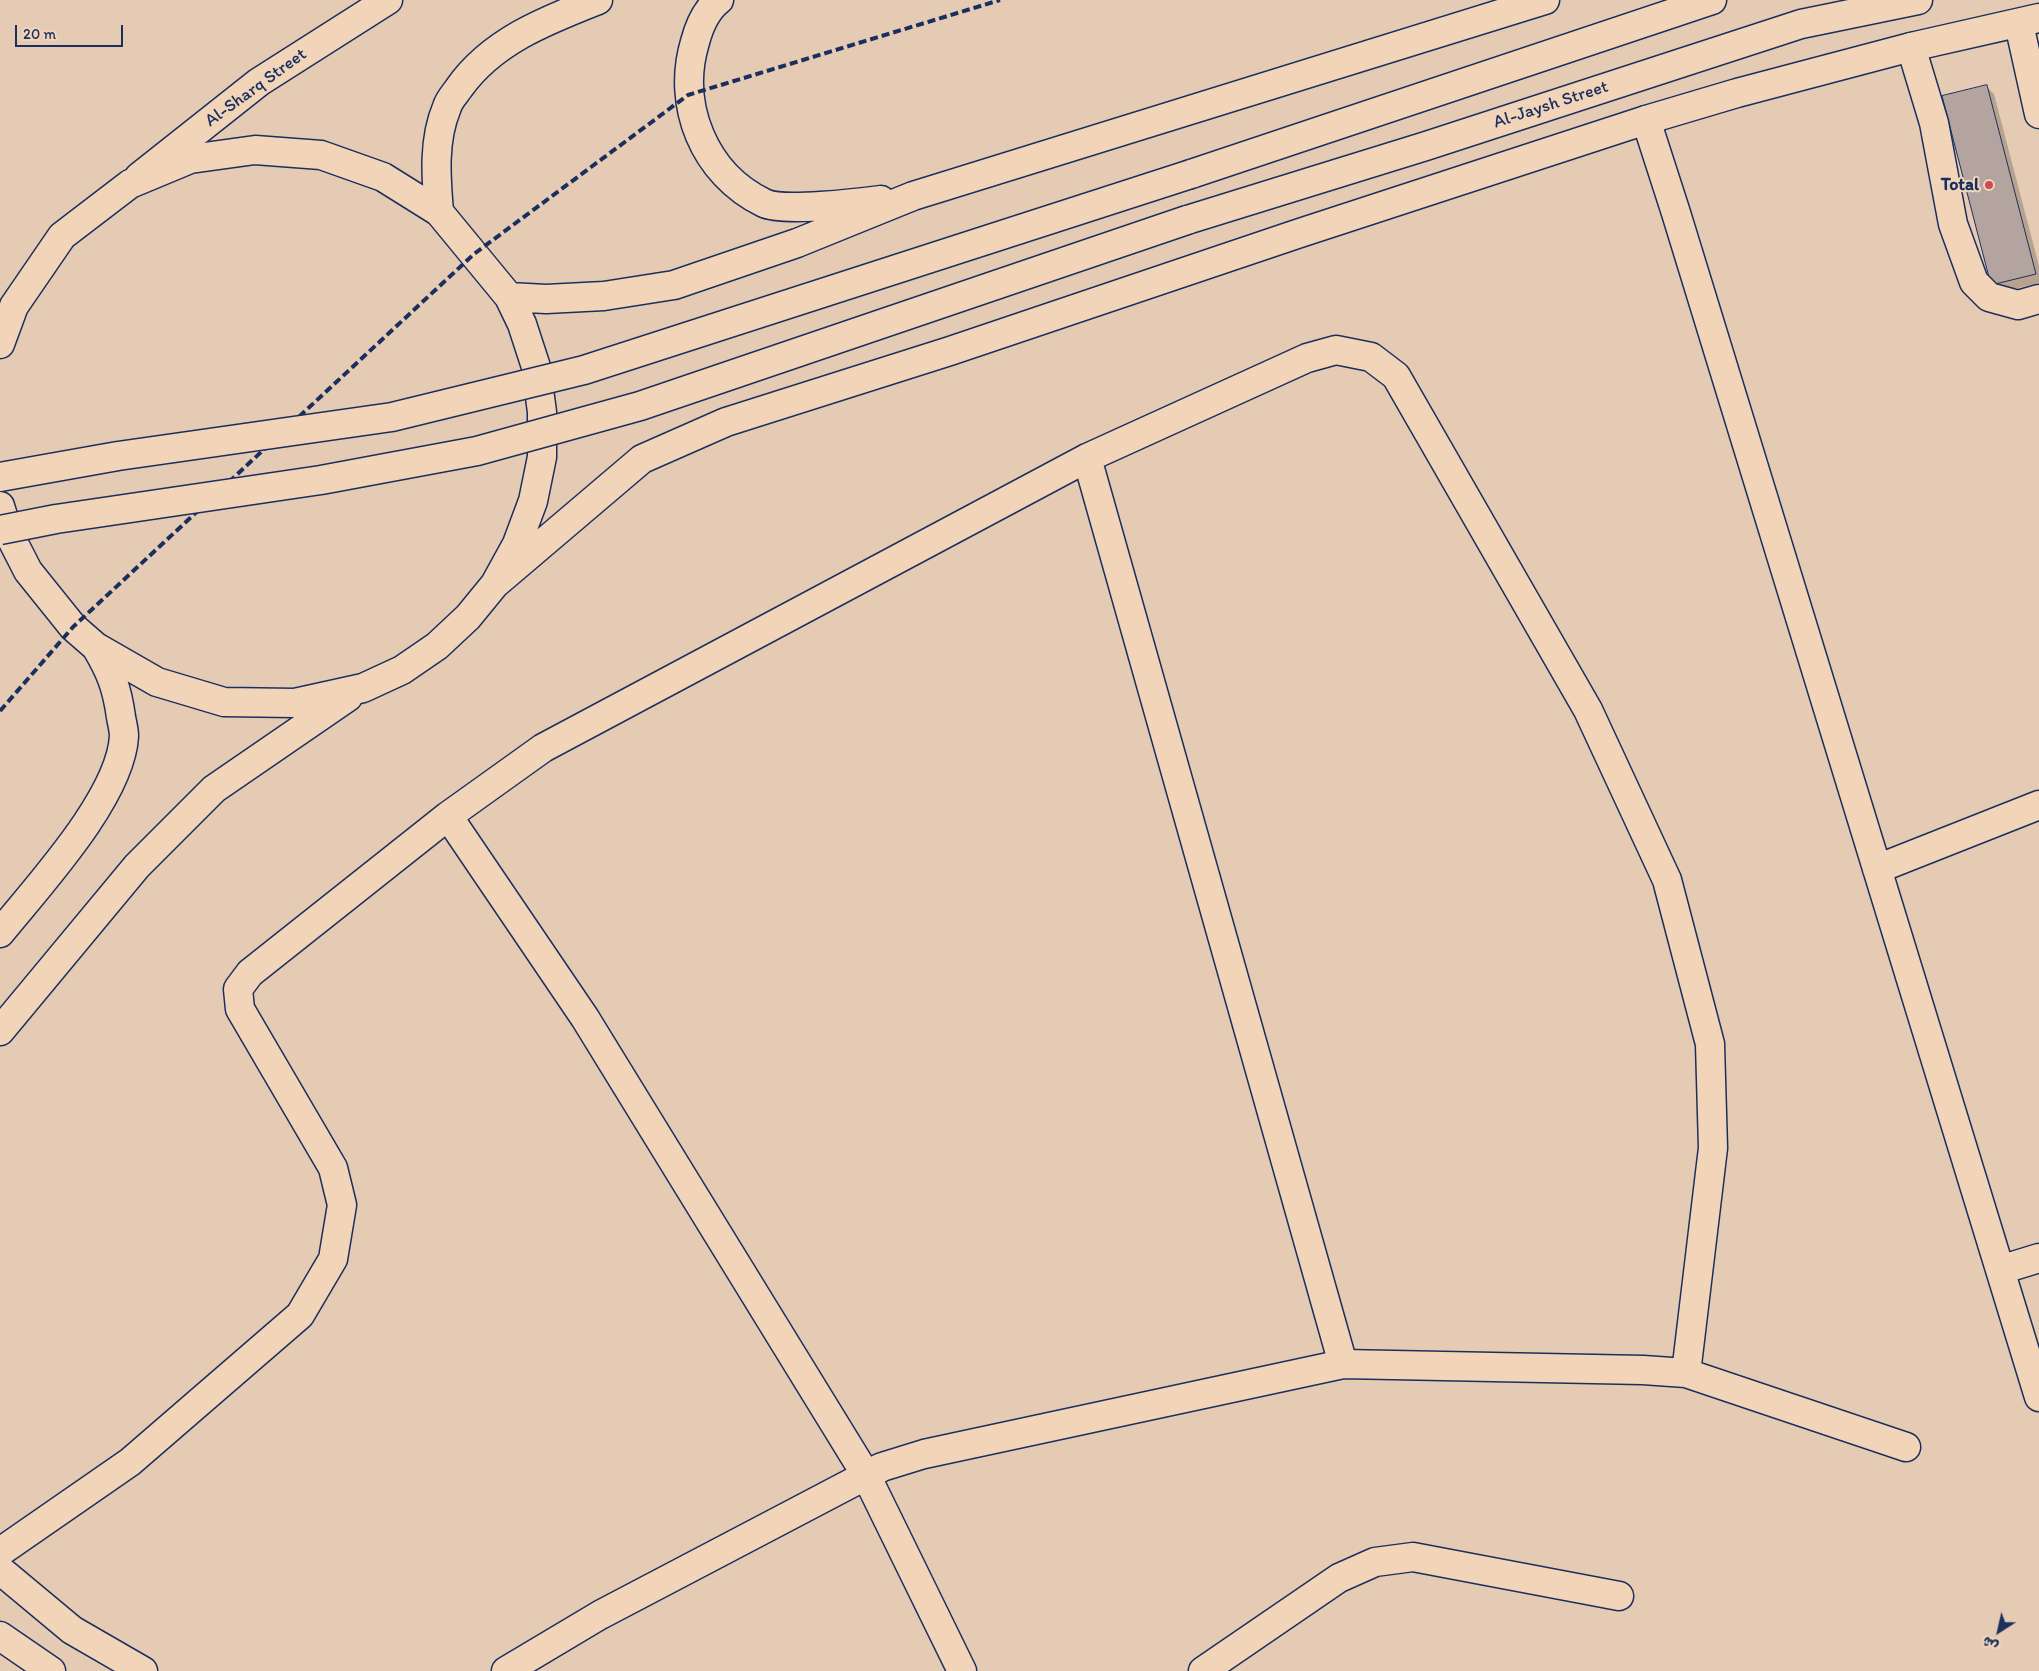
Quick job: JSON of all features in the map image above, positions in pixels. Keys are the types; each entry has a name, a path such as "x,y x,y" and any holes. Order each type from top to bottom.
{"main road":[{"name":"Al-Sharq Street","path":"130,184 259,82 388,0"},
{"path":"439,212 436,176 438,138 447,105 471,71 502,46 533,27 598,0"},
{"path":"719,0 714,4 699,27 689,60 688,95 696,129 713,160 736,186 765,204 786,207 839,204 913,196"},
{"path":"509,297 546,299 604,296 674,285 798,243 913,196 1545,0"},
{"path":"0,477 118,456 392,417 584,370 1191,174 1712,0"},
{"name":"Al-Jaysh Street","path":"0,530 56,519 321,480 477,451 640,406 1187,220 1426,146 1801,24 1918,0"},
{"path":"0,1031 137,866 214,789 363,688 402,670 437,646 468,616 495,584 642,459 726,422 950,351 1291,236 1646,120 1737,92 1910,47 2029,21 2039,114"},
{"path":"1910,47 1934,123 1953,224 1974,282 1989,298 2018,305 2039,299"},
{"path":"1646,120 1679,222 2039,1397"},
{"path":"0,344 7,311 62,236 130,184 190,160 255,150 321,156 383,177 439,212 509,297 522,324 536,367 542,412 542,457 533,502 521,535 495,584"},
{"path":"0,1552 130,1462 300,1315 333,1258 342,1205 333,1168 240,1008 238,989 250,973 448,816 543,748 1087,458 1307,358 1336,350 1371,357 1396,376 1588,710 1667,880 1710,1044 1712,1148 1686,1372"},
{"path":"1087,458 1343,1364"},
{"path":"0,506 8,532 28,571 73,628 96,647 157,682 224,702 295,703 363,688"},
{"path":"0,568 28,571"},
{"path":"0,933 66,850 105,795 116,772 124,736 119,697 111,673 96,647"},
{"path":"1876,869 2039,805"},
{"path":"448,816 585,1018 866,1475 962,1671"},
{"path":"2000,1270 2039,1258"},
{"path":"506,1671 600,1615 882,1467 924,1454 1343,1364 1686,1372 1906,1447"},
{"path":"1204,1671 1339,1578 1375,1562 1412,1556 1619,1596"},
{"path":"0,1570 72,1630 143,1671"},
{"path":"0,1636 51,1671"}],"building":[{"name":"Total","path":"1987,85 2036,274 1991,285 1942,96"}],"railway":[{"path":"0,711 73,627 474,254 688,95 1000,0"}],"place":[{"name":"Total","path":"1989,185"}]}
